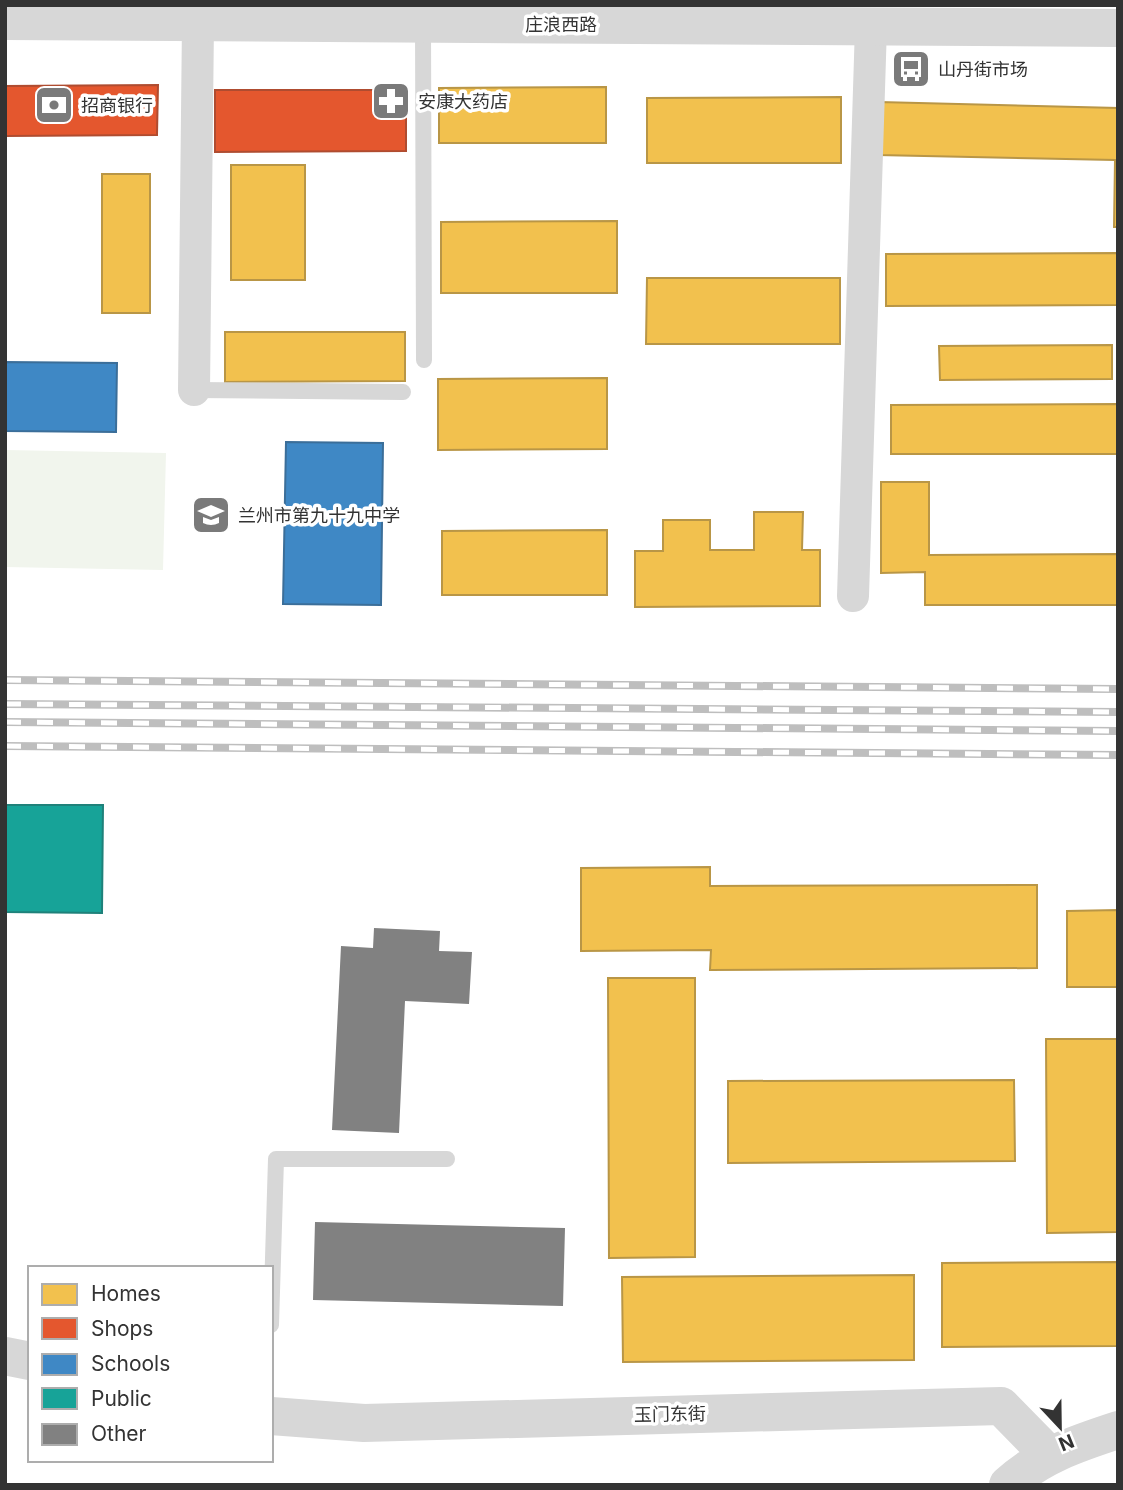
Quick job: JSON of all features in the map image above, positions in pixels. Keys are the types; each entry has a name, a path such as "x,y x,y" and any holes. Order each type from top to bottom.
{"street":[{"name":"庄浪西路","path":"5,20 99,13 198,22 1118,28"},
{"path":"194,390 198,22"},
{"path":"853,596 871,26"},
{"path":"5,1356 28,1361"},
{"name":"玉门东街","path":"273,1416 365,1423 1001,1406 1049,1455"},
{"path":"1008,1485 1049,1455 1118,1430"}],"lane":[{"path":"423,23 424,360"},
{"path":"194,390 402,392"},
{"path":"272,1266 275,1159 447,1159"}],"shaded area":[{"path":"5,450 166,453 163,570 5,567"}],"building: Homes":[{"path":"606,87 606,143 439,143 439,88"},
{"path":"841,97 841,163 647,163 647,98"},
{"path":"879,102 1118,108 1118,227 1114,227 1115,160 878,155"},
{"path":"231,165 305,165 305,280 231,280"},
{"path":"102,174 150,174 150,313 102,313"},
{"path":"617,221 617,293 441,293 441,222"},
{"path":"1118,253 1118,305 886,306 886,254"},
{"path":"647,278 840,278 840,344 646,344"},
{"path":"225,332 405,332 405,381 225,382"},
{"path":"1112,345 1112,379 940,380 939,346"},
{"path":"607,378 607,449 438,450 438,379"},
{"path":"1118,404 1118,454 891,454 891,405"},
{"path":"881,482 929,482 929,555 1118,554 1118,605 925,605 925,572 881,573"},
{"path":"754,512 803,512 802,550 820,550 820,606 635,607 635,551 663,551 663,520 710,520 710,550 754,550"},
{"path":"607,530 607,595 442,595 442,531"},
{"path":"710,867 710,886 1037,885 1037,968 710,970 711,950 581,951 581,868"},
{"path":"1118,910 1118,987 1067,987 1067,911"},
{"path":"608,978 695,978 695,1257 609,1258"},
{"path":"1046,1039 1118,1039 1118,1232 1047,1233"},
{"path":"1014,1080 1015,1161 728,1163 728,1081"},
{"path":"1118,1262 1118,1346 942,1347 942,1263"},
{"path":"914,1275 914,1360 623,1362 622,1277"}],"building: Shops":[{"path":"158,85 157,135 5,136 5,86"},
{"path":"215,90 406,90 406,151 215,152"}],"building: Schools":[{"path":"5,362 117,363 116,432 5,431"},
{"path":"286,442 383,443 381,605 283,604"}],"building: Public":[{"path":"5,805 103,805 102,913 5,912"}],"building: Other":[{"path":"374,928 440,931 439,951 472,952 469,1004 405,1001 399,1133 332,1130 341,946 373,948"},
{"path":"315,1222 565,1228 563,1306 313,1300"}],"railway":[{"path":"5,680 1118,689"},
{"path":"5,704 1118,712"},
{"path":"5,722 1118,731"},
{"path":"5,746 1118,755"}],"place":[{"name":"山丹街市场","path":"911,69"},
{"name":"安康大药店","path":"391,101"},
{"name":"招商银行","path":"54,105"},
{"name":"兰州市第九十九中学","path":"211,515"}]}
